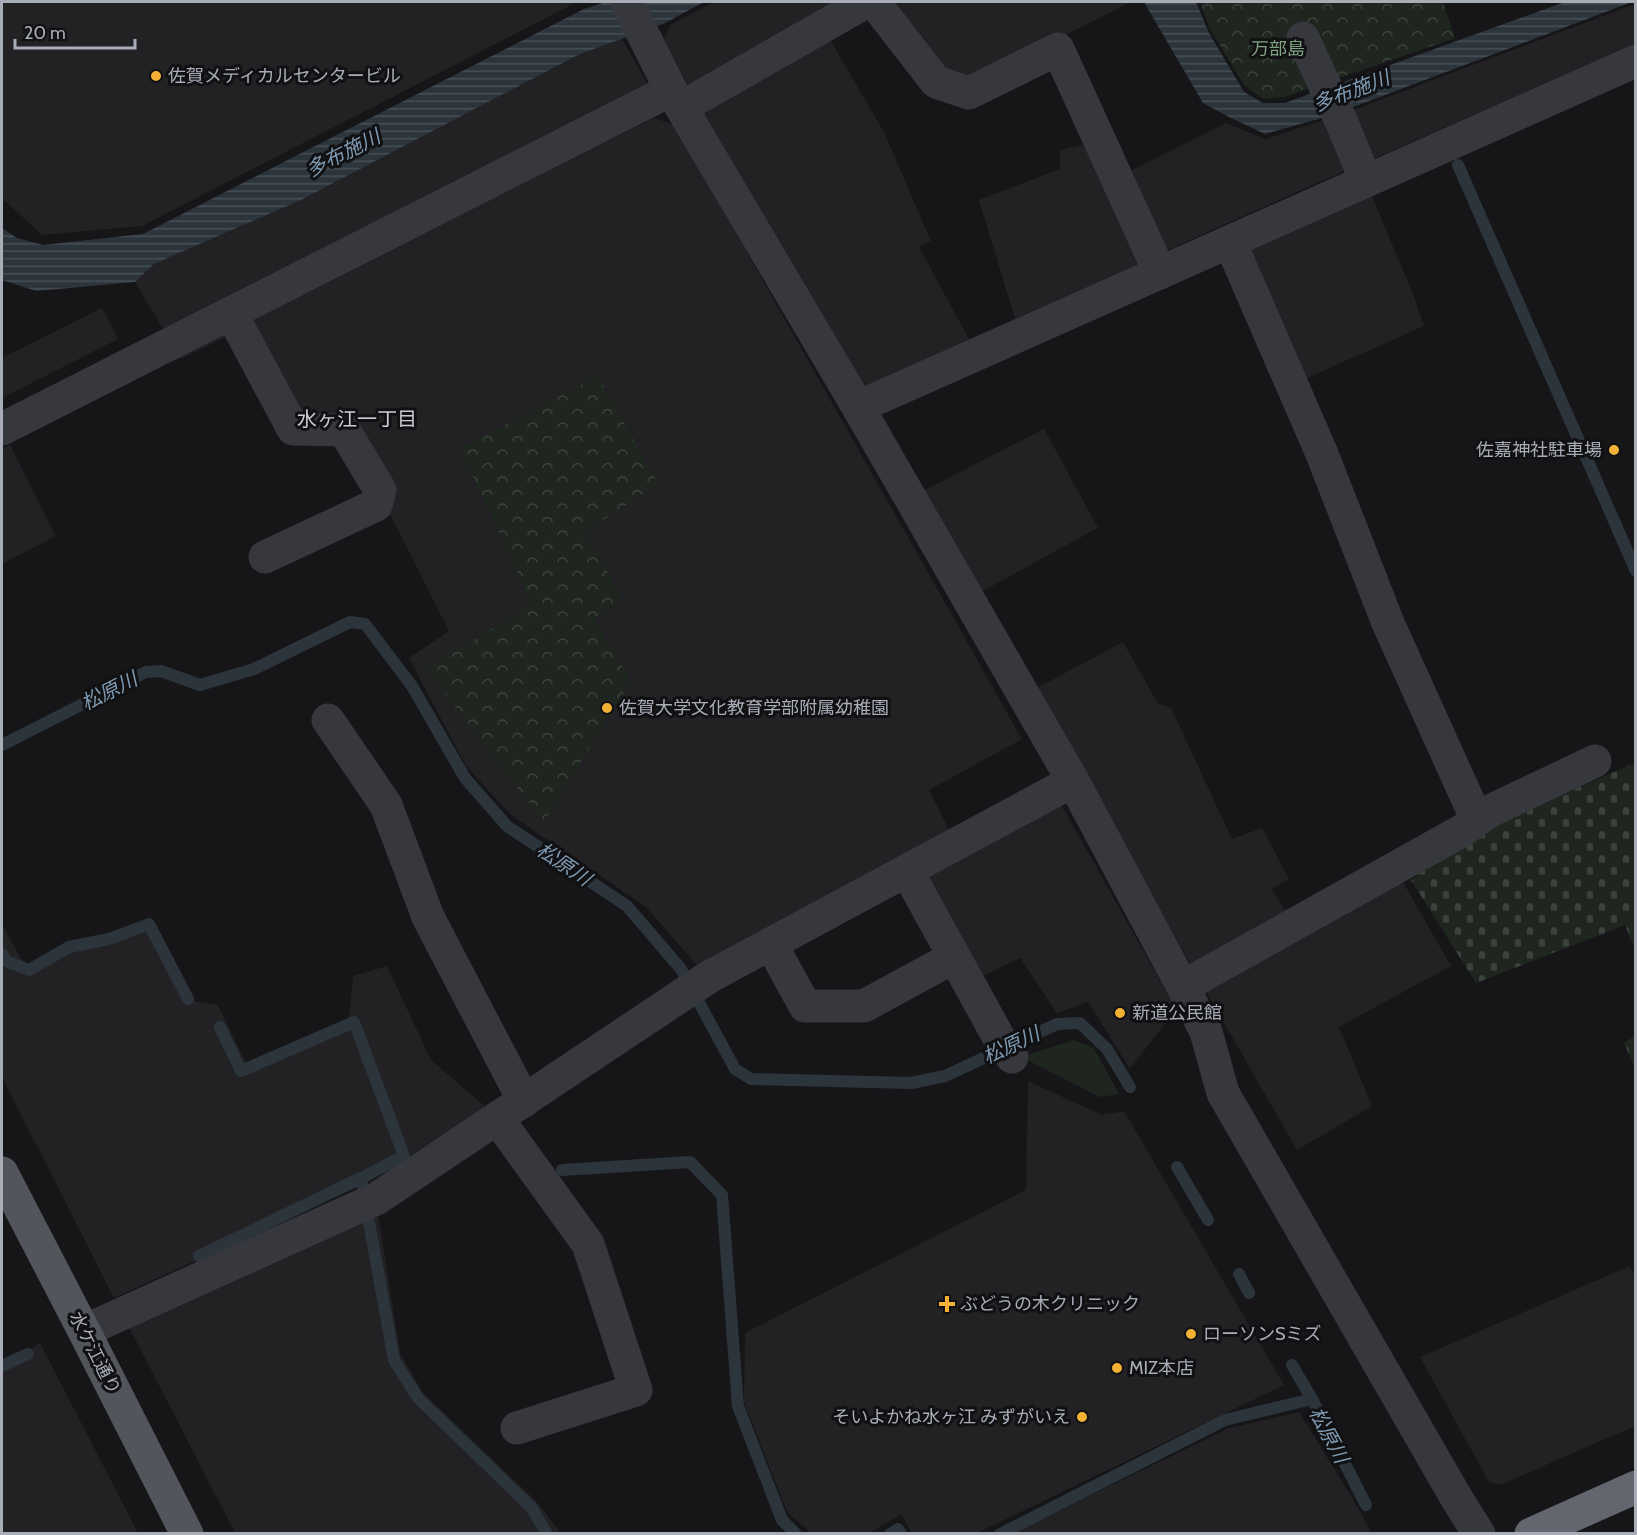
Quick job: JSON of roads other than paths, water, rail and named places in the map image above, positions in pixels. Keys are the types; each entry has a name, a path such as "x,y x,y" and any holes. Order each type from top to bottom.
{"highway":[{"path":"1531,1533 1635,1487"}],"main road":[{"name":"水ケ江通り","path":"4,1185 84,1331 187,1533"}],"street":[{"path":"627,2 676,98 858,407 1073,781 1184,986 1206,1032 1223,1093 1451,1490 1479,1533"},
{"path":"2,429 231,313 676,98 866,2"},
{"path":"874,2 936,82 969,93 1058,49 1160,273"},
{"path":"1303,38 1366,181"},
{"path":"858,407 1635,61"},
{"path":"1230,242 1322,454 1388,623 1477,820"},
{"path":"231,313 292,429 344,430 380,490 376,505 265,557"},
{"path":"328,720 386,805 428,917 524,1101"},
{"path":"1184,986 1455,835 1488,812 1595,761"},
{"path":"84,1331 364,1204 524,1101 709,977 1073,781"},
{"path":"907,871 1006,1047"},
{"path":"771,944 805,1006 864,1006 954,957"},
{"path":"497,1118 588,1244 636,1390 518,1428"}],"water":[{"name":"多布施川","path":"606,2 704,2 665,23 578,55 303,199 154,264 135,282 36,291 2,280 2,228 17,238 43,245 143,234 584,9"},
{"name":"多布施川","path":"1144,2 1196,2 1209,33 1244,92 1263,103 1285,103 1565,2 1632,2 1329,116 1265,134 1203,103"}],"waterway":[{"path":"1458,165 1636,571"},
{"name":"松原川","path":"2,745 146,672 161,671 200,685 254,669 350,622 365,624 412,686 465,778 507,826 627,906 681,969 735,1069 751,1079 911,1083 945,1076 1057,1024 1080,1023 1107,1049 1130,1087"},
{"path":"2,954 6,961 29,970 69,947 109,939 149,924 188,999"},
{"path":"220,1027 241,1071 354,1022 404,1156 361,1178"},
{"path":"562,1170 690,1162 722,1195 738,1406 782,1520 796,1534"},
{"path":"1177,1167 1208,1220"},
{"path":"199,1256 361,1178 394,1360 418,1398 531,1507 547,1534"},
{"path":"1239,1274 1249,1293"},
{"path":"2,1366 28,1354"},
{"name":"松原川","path":"1292,1365 1366,1505"},
{"path":"1000,1534 1225,1420 1312,1399"},
{"path":"890,1534 898,1529 901,1534"}],"place":[{"name":"佐賀メディカルセンタービル","path":"156,76"},
{"name":"佐嘉神社駐車場","path":"1614,450"},
{"name":"佐賀大学文化教育学部附属幼稚園","path":"607,708"},
{"name":"新道公民館","path":"1120,1013"},
{"name":"ぶどうの木クリニック","path":"947,1304"},
{"name":"ローソンSミズ","path":"1191,1334"},
{"name":"MIZ本店","path":"1117,1368"},
{"name":"そいよかね水ヶ江 みずがいえ","path":"1082,1417"}],"district":[{"name":"水ヶ江一丁目","path":"357,419"}],"park label":[{"name":"万部島","path":"1278,49"}]}
